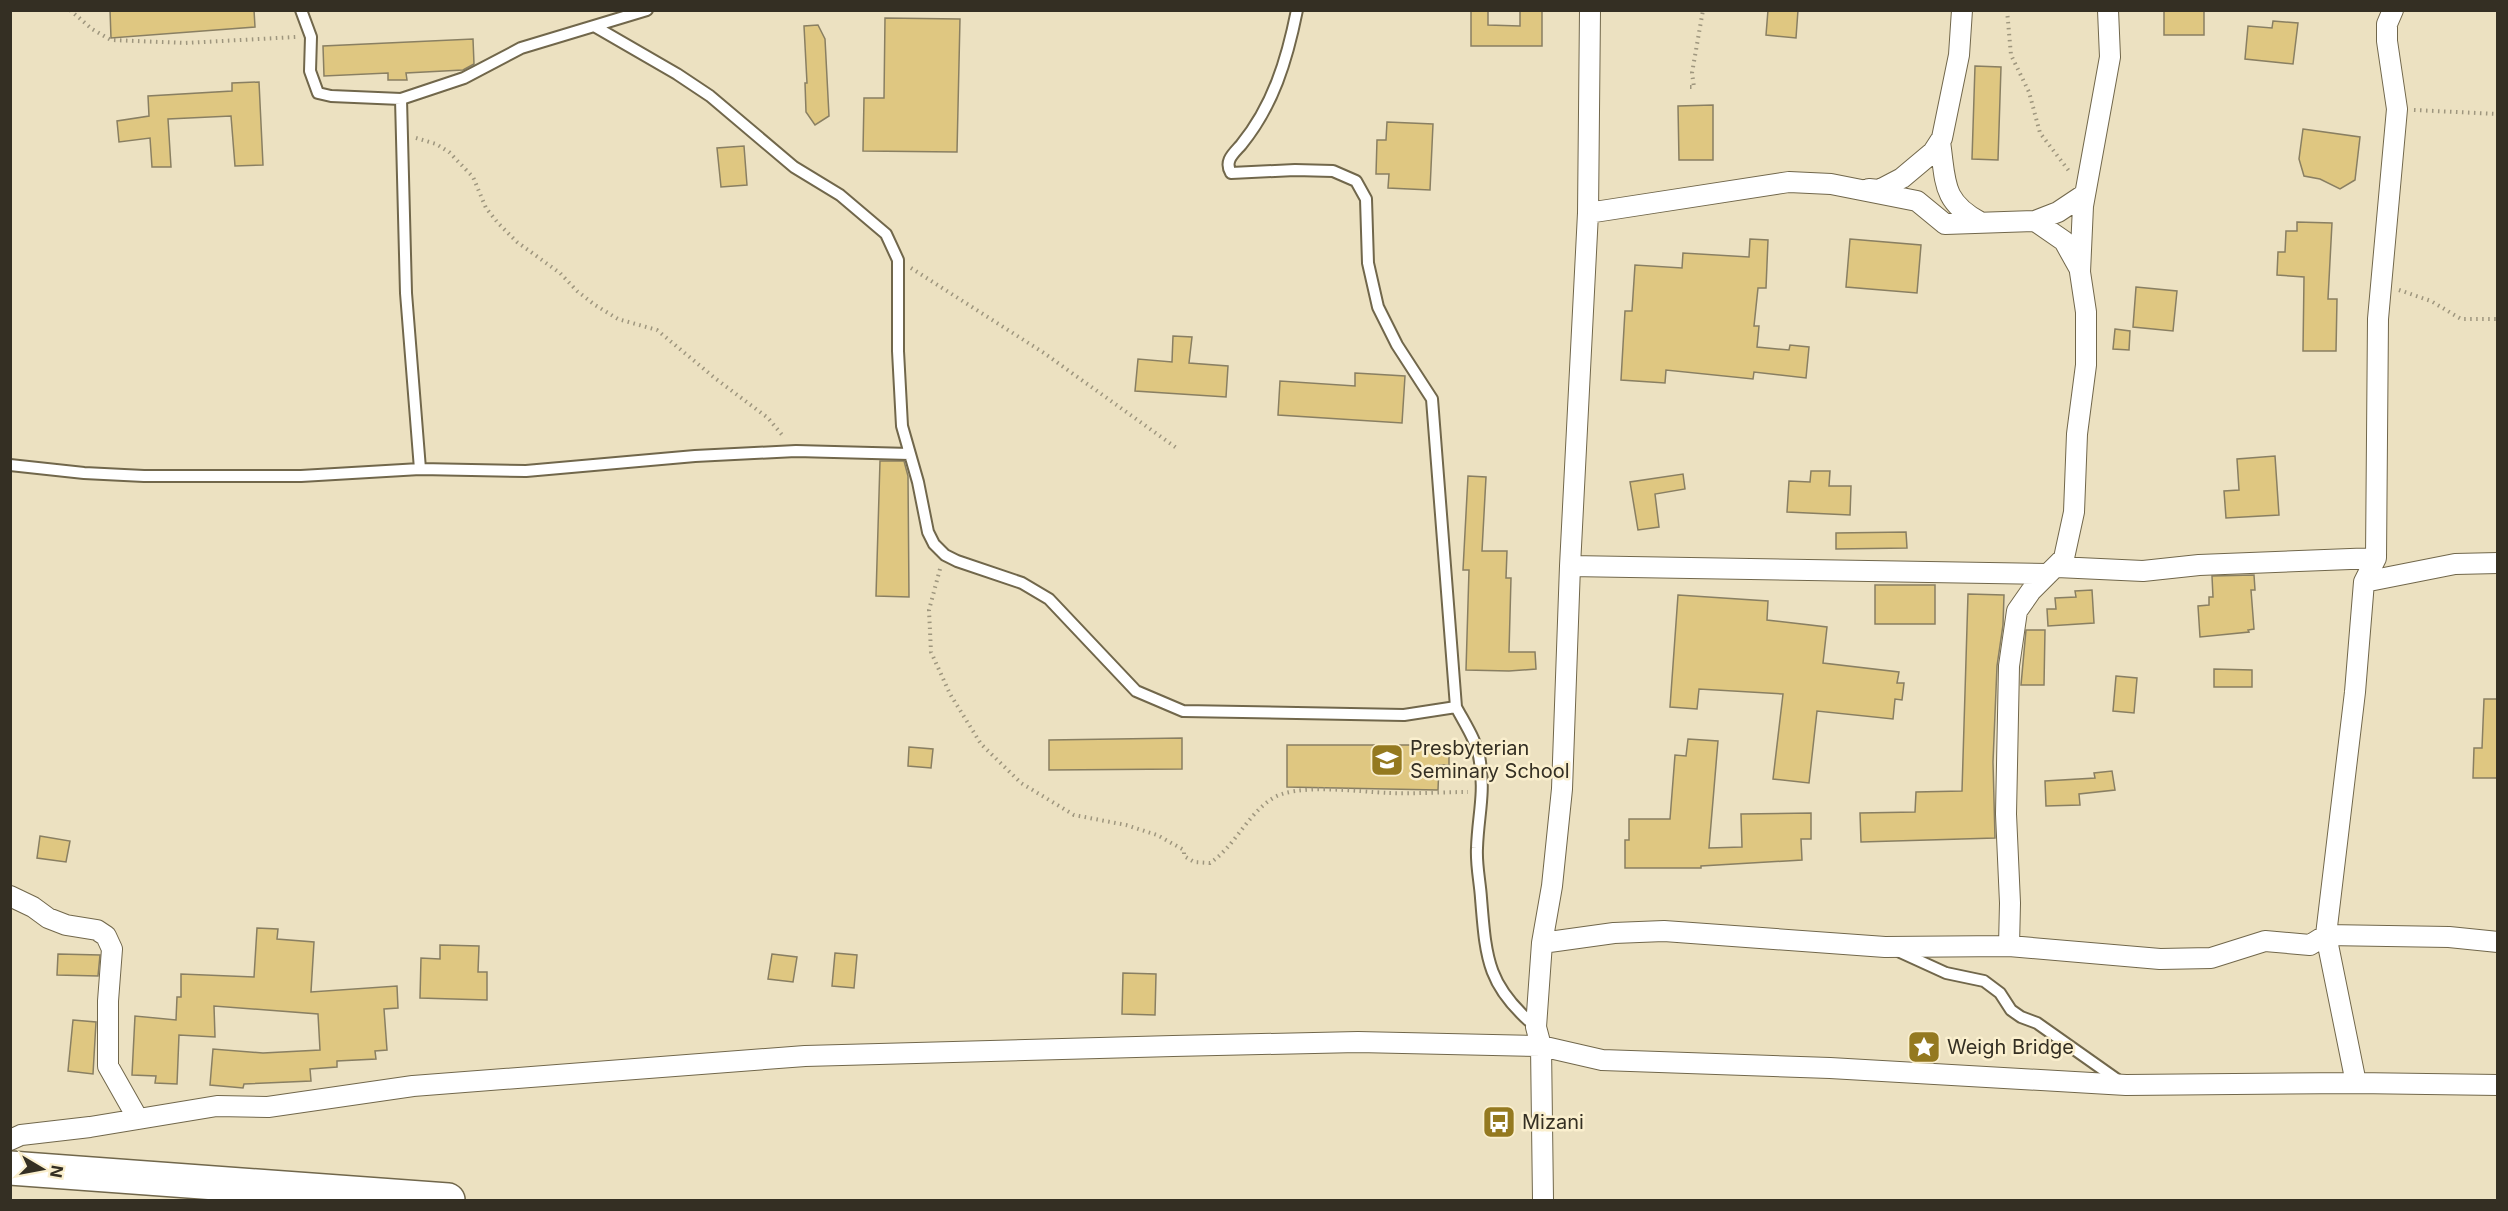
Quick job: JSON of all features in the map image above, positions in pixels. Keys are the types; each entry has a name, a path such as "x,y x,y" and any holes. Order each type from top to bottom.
{"highway":[{"path":"10,1168 448,1200"}],"street":[{"path":"1543,1200 1538,1037 1542,943 1552,886 1562,789 1570,566 1588,213 1590,10"},
{"path":"1588,213 1789,182 1832,184 1879,190 1920,164 1940,142 1949,111 1959,54 1962,10"},
{"path":"2009,946 2006,747 2010,655 2017,611 2031,591 2064,558 2074,512 2077,434 2086,365 2086,312 2080,272 2085,194 2108,76 2110,57 2108,10"},
{"path":"2356,1083 2326,935 2354,703 2364,582 2376,558 2378,319 2397,109 2387,41 2387,24 2393,10"},
{"path":"1940,142 1945,179 1953,202 1964,213 1980,222"},
{"path":"1832,184 1917,201 1945,224 2035,221 2058,212 2085,194"},
{"path":"2035,221 2064,241 2080,272"},
{"path":"1570,566 2143,571 2199,565 2376,558"},
{"path":"2364,582 2455,564 2498,563"},
{"path":"10,896 33,907 48,918 72,927 97,930 106,936 112,949 108,1001 108,1066 138,1119"},
{"path":"1542,943 1614,933 1664,931 1885,947 2009,946 2160,959 2211,958 2265,941 2310,945 2326,935 2449,937 2498,942"},
{"path":"14,1136 217,1106 268,1107 413,1086 805,1056 1538,1037 1602,1060 1830,1068 2126,1085 2356,1083 2498,1085"}],"lane":[{"path":"301,10 311,37 310,71 318,93 331,96 402,99 464,78 521,48 647,10"},
{"path":"1297,10 1289,51 1273,96 1249,135 1228,160 1228,167 1231,173 1333,171 1356,181 1366,199 1368,263 1378,307 1397,345 1432,399 1456,707 1480,760 1484,792 1477,849 1482,930 1488,959 1500,988 1538,1037"},
{"path":"594,26 710,96 794,166 840,195 885,234 898,260 898,351 902,426 928,532 934,544 945,555 1022,583 1049,599 1136,691 1183,711 1404,716 1456,707"},
{"path":"402,99 406,293 420,469"},
{"path":"10,465 84,473 144,476 302,476 420,469 526,471 695,456 796,451 910,454"},
{"path":"1885,947 1918,959 1946,973 1983,981 1994,987 2011,1010 2037,1023 2126,1085"}],"path":[{"path":"70,10 92,29 111,40 185,43 271,37 311,37"},
{"path":"1690,87 1694,87 1692,73 1703,10"},
{"path":"2007,10 2011,55 2029,92 2040,133 2085,194"},
{"path":"2397,109 2498,114"},
{"path":"404,135 436,144 449,152 474,177 486,208 517,242 542,258 594,305 618,319 657,330 768,418 796,451"},
{"path":"898,260 1044,353 1178,450"},
{"path":"2381,285 2431,301 2462,319 2498,319"},
{"path":"945,555 929,610 932,652 950,694 981,744 1021,783 1074,815 1126,825 1157,835 1184,850 1184,856 1194,862 1210,863 1223,854 1262,807 1284,793 1313,791 1484,792"}],"building":[{"path":"110,10 254,10 255,27 111,38"},
{"path":"1471,10 1488,10 1488,25 1520,26 1520,10 1542,10 1542,46 1471,46"},
{"path":"1768,10 1798,10 1796,38 1766,35"},
{"path":"2164,10 2204,10 2204,35 2164,35"},
{"path":"885,18 960,19 957,152 863,151 864,98 884,98"},
{"path":"2273,21 2298,23 2293,64 2245,59 2248,26 2272,28"},
{"path":"818,25 825,39 829,116 815,125 806,112 804,26"},
{"path":"473,39 474,64 463,70 406,73 407,80 388,80 388,73 324,76 323,46"},
{"path":"1975,66 2001,67 1998,160 1972,159"},
{"path":"259,82 263,165 235,166 231,116 168,119 171,167 152,167 150,138 119,142 117,121 149,116 148,96 232,91 232,83"},
{"path":"1713,105 1713,160 1679,160 1678,106"},
{"path":"1387,122 1433,124 1430,190 1388,188 1389,174 1376,174 1377,140 1386,140"},
{"path":"2303,129 2360,137 2355,180 2340,189 2320,179 2304,176 2299,159"},
{"path":"744,146 747,185 721,187 717,148"},
{"path":"2297,222 2332,223 2328,299 2337,299 2336,351 2303,351 2304,277 2277,275 2278,252 2285,252 2286,231 2297,231"},
{"path":"1750,239 1768,240 1766,288 1758,288 1754,326 1759,326 1757,347 1789,350 1790,345 1809,347 1806,378 1754,372 1753,379 1666,370 1665,383 1621,380 1625,311 1632,311 1635,265 1682,268 1683,253 1749,257"},
{"path":"1850,239 1921,245 1917,293 1846,287"},
{"path":"2136,287 2177,291 2173,331 2133,327"},
{"path":"2115,329 2130,331 2129,350 2113,349"},
{"path":"1173,336 1192,337 1189,363 1228,366 1226,397 1135,391 1138,359 1172,362"},
{"path":"1355,373 1405,376 1402,423 1278,415 1280,381 1355,386"},
{"path":"2275,456 2279,515 2226,518 2224,491 2239,490 2237,459"},
{"path":"880,461 904,461 908,476 909,597 876,596"},
{"path":"1811,471 1830,471 1829,486 1851,486 1850,515 1787,512 1789,481 1810,482"},
{"path":"1683,474 1685,489 1655,494 1659,527 1638,530 1630,482"},
{"path":"1468,476 1486,477 1482,551 1507,551 1506,578 1511,578 1509,652 1535,652 1536,669 1466,670 1469,570 1463,570"},
{"path":"1906,532 1907,548 1836,549 1836,533"},
{"path":"2254,575 2255,590 2251,590 2254,629 2248,630 2249,632 2200,637 2198,606 2209,605 2209,597 2213,597 2212,576"},
{"path":"1875,585 1935,585 1935,624 1875,624"},
{"path":"2092,590 2094,623 2048,626 2047,609 2056,609 2055,598 2076,597 2075,591"},
{"path":"1968,594 2004,595 2003,625 1997,666 1993,762 1995,838 1861,842 1860,813 1915,812 1916,792 1962,791"},
{"path":"1678,595 1768,601 1767,620 1827,627 1823,663 1899,672 1897,683 1904,683 1902,700 1895,699 1893,719 1817,711 1809,783 1773,779 1783,694 1699,689 1697,709 1670,707"},
{"path":"2026,630 2045,630 2044,685 2021,685"},
{"path":"2214,669 2252,670 2252,687 2214,687"},
{"path":"2116,676 2137,678 2134,713 2113,711"},
{"path":"2484,699 2498,699 2498,778 2473,778 2474,748 2482,748"},
{"path":"1182,738 1182,769 1049,770 1049,740"},
{"path":"1688,739 1718,741 1709,848 1742,847 1741,814 1811,813 1811,839 1801,839 1802,860 1701,866 1701,868 1625,868 1625,840 1629,840 1629,819 1670,819 1675,755 1686,756"},
{"path":"1287,745 1449,745 1449,765 1439,765 1438,790 1287,787"},
{"path":"909,747 933,749 931,768 908,766"},
{"path":"2112,771 2115,790 2079,794 2080,805 2046,806 2045,781 2095,778 2094,773"},
{"path":"40,836 70,841 66,862 37,858"},
{"path":"257,928 278,929 277,939 314,942 311,992 397,986 398,1008 384,1009 387,1050 375,1051 376,1059 337,1061 337,1067 310,1069 311,1081 244,1084 243,1088 210,1085 213,1049 263,1053 320,1050 318,1014 214,1006 215,1037 179,1035 177,1084 155,1083 156,1076 132,1075 135,1016 176,1020 177,997 181,997 181,974 254,977"},
{"path":"440,945 479,946 478,972 487,972 487,1000 420,998 421,958 440,959"},
{"path":"835,953 857,955 854,988 832,986"},
{"path":"58,954 100,955 98,976 57,975"},
{"path":"772,954 797,957 793,982 768,979"},
{"path":"1123,973 1156,974 1155,1015 1122,1014"},
{"path":"73,1020 96,1022 93,1074 68,1071"}],"place":[{"name":"Presbyterian Seminary School","path":"1387,760"},
{"name":"Weigh Bridge","path":"1924,1047"},
{"name":"Mizani","path":"1499,1122"}]}
